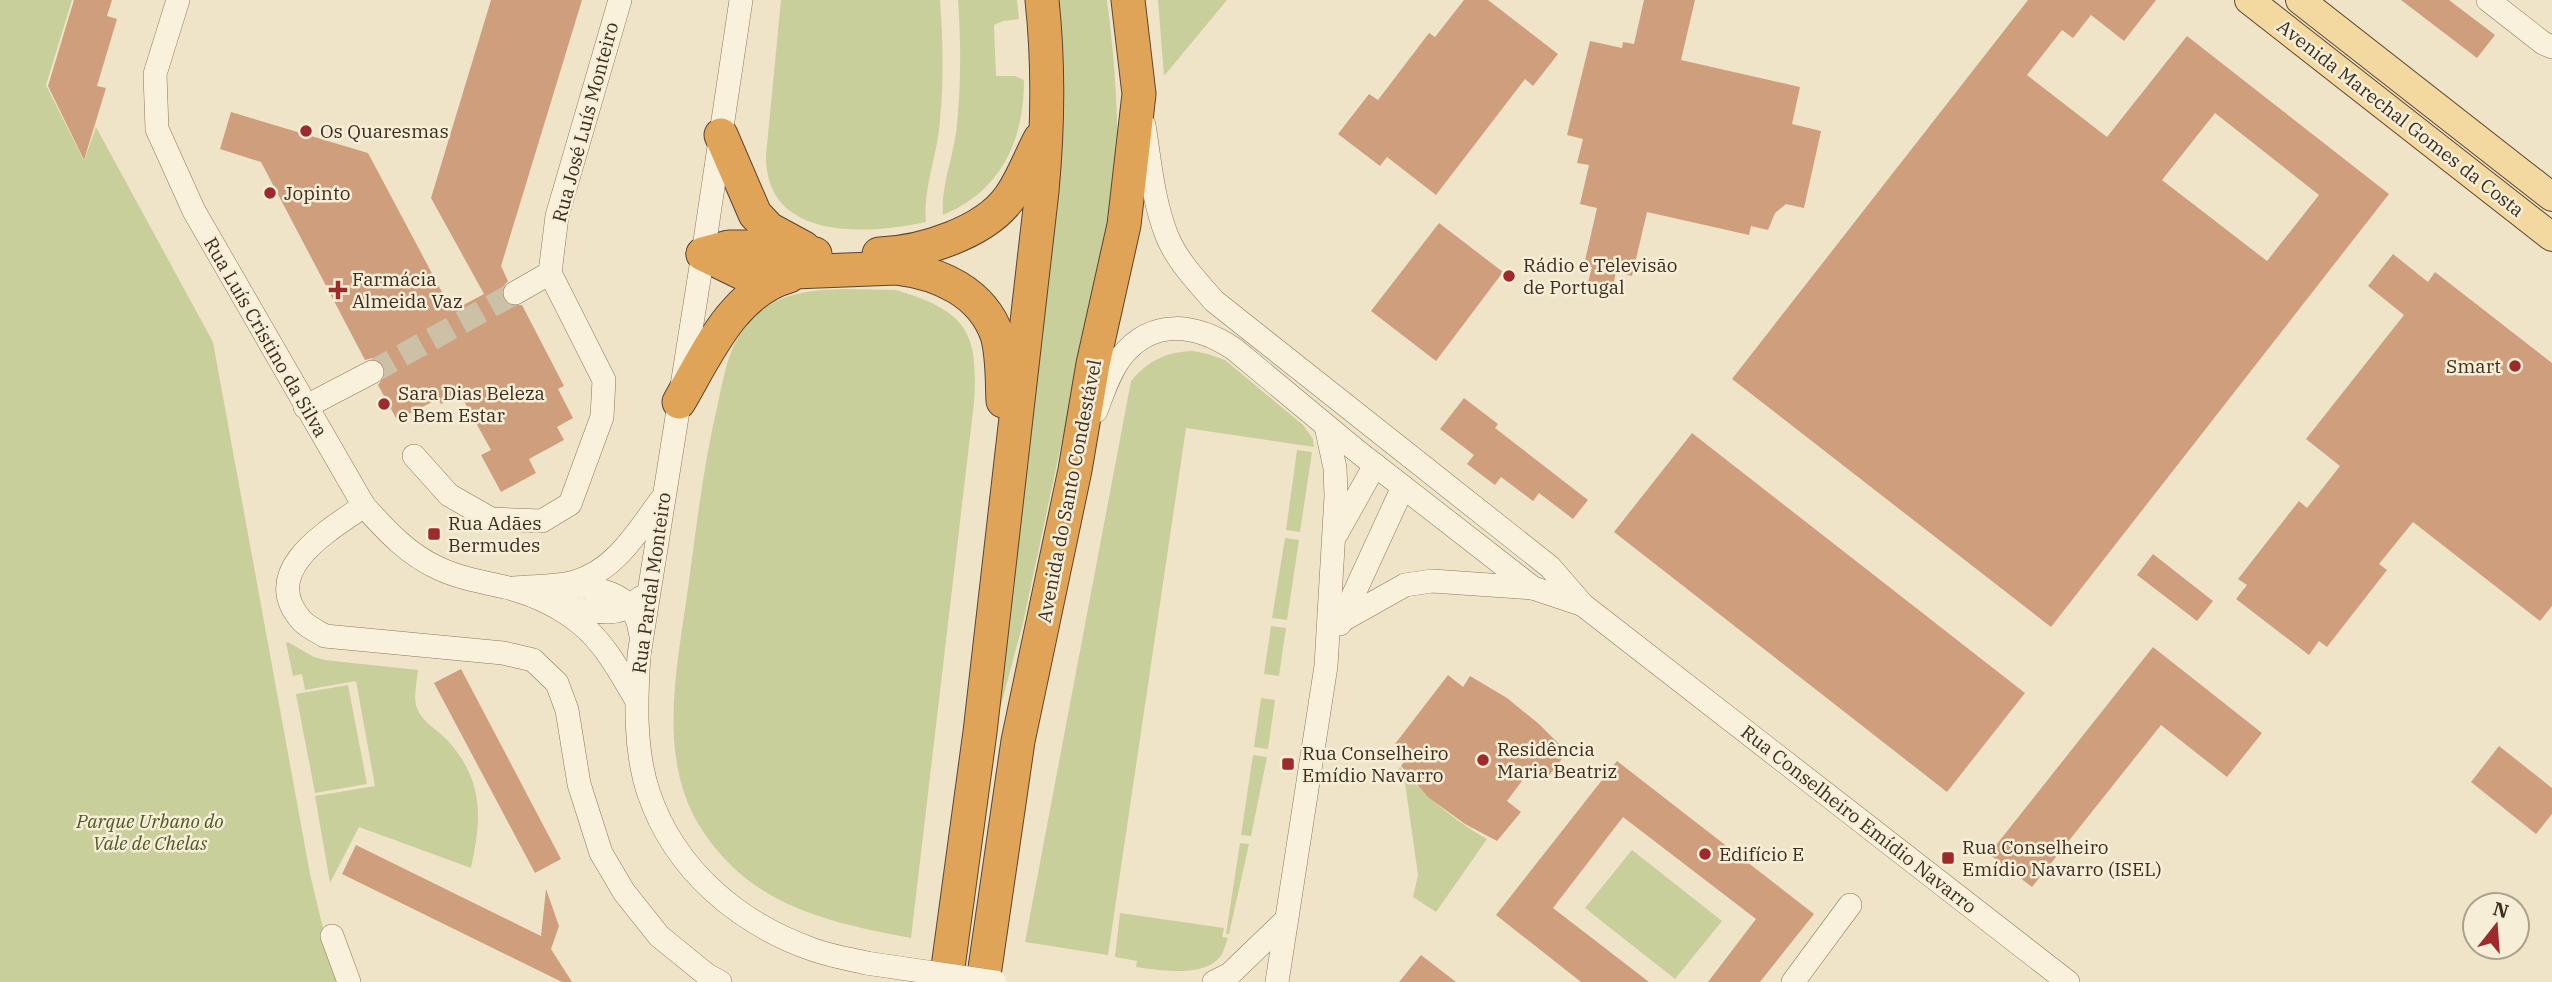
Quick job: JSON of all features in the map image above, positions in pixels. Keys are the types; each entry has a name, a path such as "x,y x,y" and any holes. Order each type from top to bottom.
{"highway":[{"path":"946,982 978,745 1048,124 1047,48 1042,0"},
{"name":"Avenida do Santo Condestável","path":"983,982 1018,741 1075,470 1093,364 1125,225 1139,94 1128,0"},
{"path":"703,254 744,274 925,249 966,232 1009,199 1048,124"},
{"path":"721,135 755,214 769,229 812,263"},
{"path":"679,402 724,326 745,303 776,279 812,263 917,271 958,287 975,300 997,337 1002,376 1007,491"}],"main road":[{"name":"Avenida Marechal Gomes da Costa","path":"2249,0 2552,237"},
{"name":"Avenida Marechal Gomes da Costa","path":"2300,0 2552,197"}],"street":[{"name":"Rua Luís Cristino da Silva","path":"178,0 155,74 157,129 194,211 364,506 398,543 418,558 462,577 552,594"},
{"name":"Rua José Luís Monteiro","path":"551,273 557,216 620,0"},
{"path":"2488,0 2543,43 2552,47"},
{"name":"Rua Pardal Monteiro","path":"738,7 703,254 641,638 636,699 639,744 648,792 665,832 691,869 717,895 780,936 816,951 866,963 995,982"},
{"name":"Rua Conselheiro Emídio Navarro","path":"1139,94 1156,200 1168,237 1187,269 1214,302 1550,567 1583,605 2068,982"},
{"path":"414,456 449,495 491,519 542,521 570,504 603,417 604,380 551,273 515,293"},
{"name":"Rua Conselheiro Emídio Navarro","path":"1075,470 1108,379 1122,356 1140,340 1160,330 1181,328 1214,336 1234,349 1326,426 1533,588 1583,605"},
{"path":"305,407 372,372"},
{"path":"1277,982 1326,666 1335,536 1335,468 1326,426"},
{"path":"1335,536 1375,465"},
{"path":"1326,666 1341,621 1403,487"},
{"path":"552,594 605,568 622,552 663,498"},
{"path":"364,506 309,545 294,566 288,584 291,602 303,622 325,636 410,642 503,653 533,660 556,683 567,710 579,785 601,853 624,892 659,936 707,975 720,982"},
{"path":"552,594 606,613 621,611 631,606 646,591 649,581"},
{"path":"1341,621 1405,585 1432,581 1533,588"},
{"path":"552,594 606,649 636,699"},
{"path":"631,606 639,624 641,638"},
{"path":"1793,982 1850,905"},
{"path":"1214,982 1230,974 1286,920"},
{"path":"332,936 349,982"}],"green space":[{"name":"Parque Urbano do Vale de Chelas","path":"0,0 72,0 46,85 84,161 96,127 213,342 310,874 336,982 0,982"},
{"path":"781,0 940,0 943,60 941,105 939,132 927,196 926,222 876,229 823,226 800,217 782,204 770,183 766,155"},
{"path":"958,0 1017,0 1019,19 994,25 996,76 1015,76 1024,80 1023,102 1014,143 994,178 963,205 943,215 958,109"},
{"path":"1050,0 1107,0 1116,91 1117,183 1023,623 994,731"},
{"path":"1158,0 1227,0 1164,76"},
{"path":"824,290 896,290 938,306 963,327 974,358 975,378 911,938 848,925 791,906 765,892 741,874 719,852 699,825 689,805 676,761 673,719 678,660 705,469 724,374 735,342 758,313 789,296"},
{"path":"1193,351 1225,360 1303,425 1313,439 1314,447 1186,428 1108,955 1025,942 1131,381 1158,359 1174,353"},
{"path":"1297,450 1312,452 1300,532 1286,530"},
{"path":"1285,538 1299,540 1287,620 1272,618"},
{"path":"1271,626 1286,628 1279,676 1264,674"},
{"path":"286,643 314,657 325,660 418,670 415,700 419,713 459,755 474,785 478,816 471,868 359,827 330,883 315,796 375,786 356,681 305,690 302,674 293,676"},
{"path":"348,685 367,784 315,793 296,694"},
{"path":"1261,698 1275,700 1268,749 1254,747"},
{"path":"1253,755 1267,757 1251,836 1241,835"},
{"path":"1400,767 1440,807 1487,839 1436,912 1413,897 1418,875 1405,783 1391,778"},
{"path":"1240,843 1249,844 1229,934 1226,934"},
{"path":"1632,850 1722,921 1675,979 1585,908"},
{"path":"1120,913 1224,928 1222,937 1228,938 1222,954 1215,962 1205,967 1182,971 1136,967 1137,961 1115,957"}],"building":[{"path":"74,0 112,0 107,16 117,19 97,86 106,88 84,160 48,86"},
{"path":"491,0 582,0 501,266 508,281 503,287 503,299 509,305 522,305 564,386 558,389 573,418 557,427 564,440 529,459 536,473 501,492 481,455 491,450 460,394 441,404 438,399 397,420 378,385 386,373 384,365 373,358 365,360 261,162 220,149 231,112 368,153 452,311 484,294 431,198"},
{"path":"1464,0 1488,0 1558,54 1533,86 1525,79 1436,195 1387,157 1380,166 1338,134 1369,94 1378,100 1429,33 1435,37"},
{"path":"1644,0 1695,0 1681,60 1800,87 1792,124 1821,131 1804,208 1786,204 1775,213 1768,230 1751,226 1749,235 1647,212 1632,276 1616,272 1611,296 1586,290 1592,267 1584,265 1597,208 1580,204 1589,165 1577,163 1583,139 1567,135 1590,41 1622,48 1623,42 1634,44"},
{"path":"2028,0 2156,0 2124,41 2091,15 2073,38 2062,30 2027,75 2107,137 2187,36 2389,194 2051,627 1732,379","holes":["2215,113 2319,195 2267,261 2162,180"]},
{"path":"2401,0 2449,0 2495,35 2477,58"},
{"path":"1439,223 1503,272 1436,361 1371,311"},
{"path":"2393,254 2428,282 2435,272 2552,363 2552,606 2540,621 2413,522 2379,564 2387,570 2327,647 2319,641 2309,655 2236,599 2247,585 2238,579 2299,501 2307,508 2340,466 2306,439 2404,315 2368,286"},
{"path":"1464,398 1498,424 1495,428 1588,500 1573,519 1539,493 1533,501 1501,477 1495,485 1467,464 1474,455 1440,429"},
{"path":"1692,433 2025,693 1947,792 1614,532"},
{"path":"2153,554 2213,601 2197,621 2137,575"},
{"path":"2153,647 2262,733 2227,777 2161,725 2032,887 1989,854"},
{"path":"461,669 561,859 535,873 434,683"},
{"name":"Residência Maria Beatriz","path":"1448,675 1463,687 1470,676 1507,698 1567,752 1545,781 1530,770 1507,801 1521,812 1497,841 1465,824 1428,797 1401,766 1409,755 1395,744"},
{"path":"2499,746 2552,788 2552,814 2536,834 2471,782"},
{"name":"Edifício E","path":"1617,761 1814,914 1760,982 1708,982 1756,919 1623,817 1553,908 1649,982 1581,982 1496,915"},
{"path":"356,845 541,936 546,889 559,926 551,949 572,982 562,982 342,874"},
{"path":"1421,955 1456,982 1399,982"}],"tunnel":[{"path":"372,372 515,293"}],"place":[{"name":"Os Quaresmas","path":"306,131"},
{"name":"Jopinto","path":"270,193"},
{"name":"Rádio e Televisão de Portugal","path":"1509,276"},
{"name":"Farmácia Almeida Vaz","path":"338,290"},
{"name":"Smart","path":"2515,366"},
{"name":"Sara Dias Beleza e Bem Estar","path":"384,404"},
{"name":"Rua Adães Bermudes","path":"434,534"},
{"name":"Residência Maria Beatriz","path":"1483,760"},
{"name":"Rua Conselheiro Emídio Navarro","path":"1288,764"},
{"name":"Edifício E","path":"1705,854"},
{"name":"Rua Conselheiro Emídio Navarro (ISEL)","path":"1948,858"}]}
